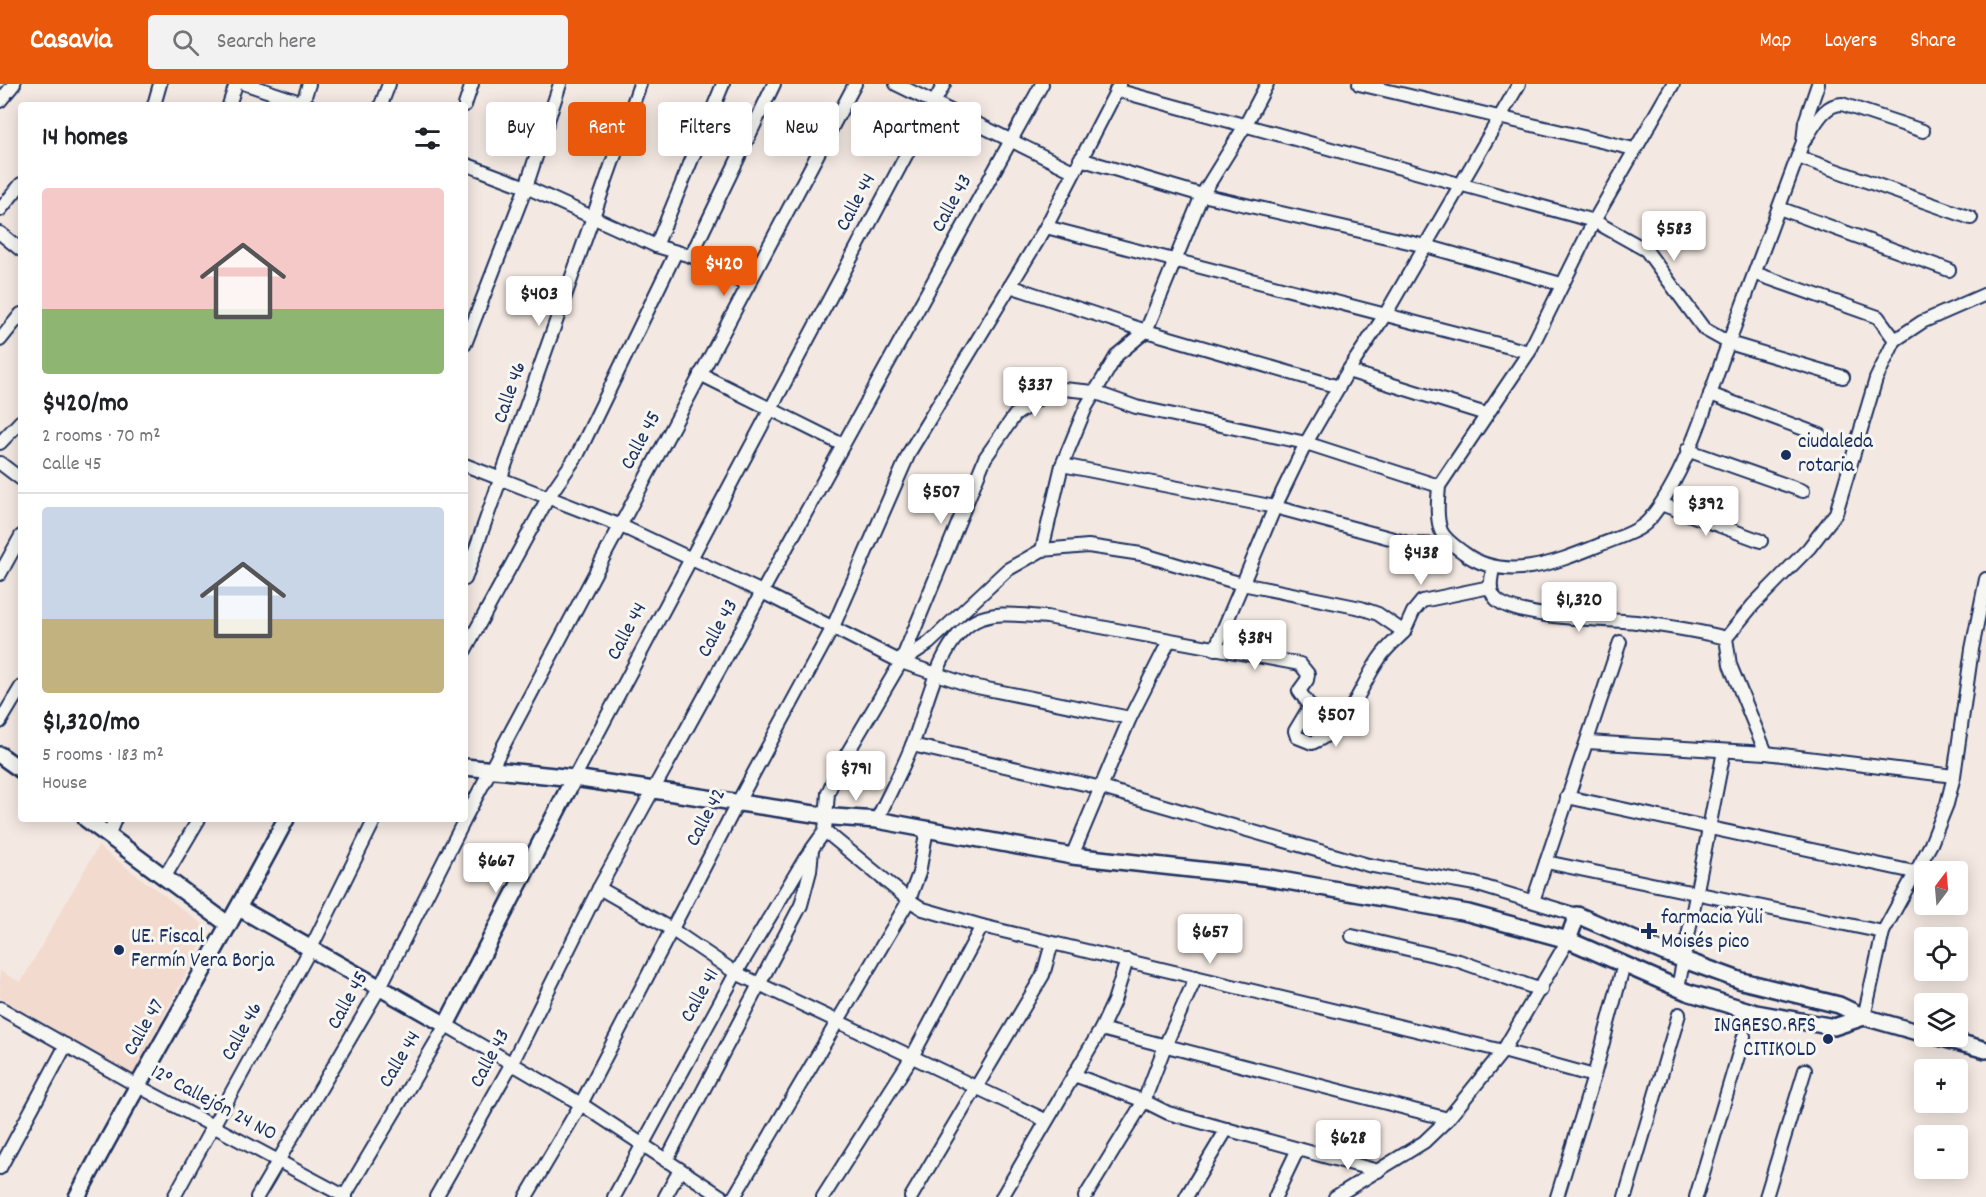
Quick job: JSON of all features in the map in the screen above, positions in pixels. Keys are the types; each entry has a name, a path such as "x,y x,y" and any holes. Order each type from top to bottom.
{"street":[{"path":"0,101 14,84"},
{"path":"155,102 160,84"},
{"path":"230,102 236,84"},
{"path":"246,84 298,102"},
{"path":"304,102 309,84"},
{"path":"382,102 389,84"},
{"path":"466,102 472,84"},
{"path":"468,336 526,187 560,84"},
{"name":"Calle 46","path":"468,571 640,84"},
{"path":"656,246 723,84"},
{"path":"691,256 774,84"},
{"name":"Calle 45","path":"468,813 855,84"},
{"path":"896,84 929,102"},
{"name":"Calle 44","path":"934,102 944,84"},
{"name":"Calle 43","path":"436,1197 512,1063 600,888 653,790 1042,84"},
{"path":"1042,550 1062,465 1094,392 1117,355 1146,331 1202,195 1246,124 1267,84"},
{"path":"1359,84 1634,149"},
{"path":"1215,649 1275,507 1306,443 1426,246 1519,84"},
{"path":"1672,84 1594,221 1529,352 1439,486 1438,512 1442,532 1453,545 1472,559 1493,568 1525,568 1575,555 1647,523 1661,504 1687,450 1757,274 1803,142 1805,122 1818,84"},
{"path":"1118,87 1594,221 1646,250 1704,329 1729,343 1843,377"},
{"name":"Calle 42","path":"526,1197 581,1104 671,929 832,627 910,451 1046,227 1118,87"},
{"path":"1803,142 1828,107 1834,104 1842,104 1923,131"},
{"path":"981,126 1073,171"},
{"name":"Calle 44","path":"345,1197 447,1025 574,778 905,156"},
{"path":"1798,157 1971,218"},
{"path":"1080,159 1202,195 1426,246 1561,284"},
{"path":"468,165 526,187 656,246 691,256 748,285"},
{"path":"0,210 18,188"},
{"path":"1779,208 1949,270"},
{"path":"1046,227 1529,352"},
{"path":"0,233 18,248"},
{"path":"468,644 549,496 578,454 676,252"},
{"path":"1757,274 1878,317 1892,335"},
{"path":"1010,286 1146,331 1339,387"},
{"path":"1766,753 1730,665 1726,638 1746,613 1809,548 1836,513 1876,378 1892,335 1986,294"},
{"path":"0,340 18,318"},
{"path":"1348,371 1486,414"},
{"path":"700,374 843,445"},
{"path":"825,824 828,793 838,769 901,662 985,458 1016,415 1050,391 1063,389 1094,392 1136,407 1306,443 1439,486"},
{"path":"1710,394 1820,435"},
{"path":"0,443 18,424"},
{"path":"1687,450 1803,491"},
{"path":"0,463 18,477"},
{"path":"1062,465 1275,507 1412,544 1453,545"},
{"path":"468,466 619,525 762,591 901,662 972,686 1130,718"},
{"path":"1661,504 1761,542"},
{"path":"0,574 18,541"},
{"path":"901,662 929,643 1007,570 1042,550 1088,546 1141,554 1242,584 1361,608 1378,614 1404,632"},
{"path":"1493,568 1490,587 1496,599 1511,608 1534,614 1671,627 1726,638"},
{"path":"1920,861 1947,804 1954,776 1972,649 1986,579"},
{"path":"877,820 912,745 936,675 960,633 985,616 1005,614 1047,617 1300,664 1306,669 1307,680 1299,691 1310,705 1295,731 1297,737 1312,743 1338,729 1354,707 1378,660 1390,644 1404,632 1413,612 1422,601 1490,587"},
{"path":"1072,856 1130,718 1169,641"},
{"path":"1533,901 1620,642"},
{"path":"0,722 18,692"},
{"path":"1587,742 1766,753 1954,776"},
{"path":"912,745 1102,788 1368,865 1475,884 1577,915 1742,981 1839,1005 1864,1017 1914,1031"},
{"path":"1678,988 1724,751"},
{"path":"0,755 18,768"},
{"path":"468,767 574,778 738,802 825,824 877,820 1072,856 1264,877 1468,913 1568,940 1678,988 1756,1013 1834,1027 1864,1017"},
{"path":"1567,797 1710,826 1914,872 1884,932 1864,1017"},
{"path":"90,822 229,925"},
{"path":"108,836 114,822"},
{"path":"164,878 197,822"},
{"name":"Calle 47","path":"77,1197 136,1085 239,908 284,822"},
{"name":"Calle 46","path":"174,1197 312,948 374,822"},
{"name":"Calle 45","path":"257,1197 380,987 463,822"},
{"path":"825,824 909,900 923,909 982,926 1503,1051 1594,1076"},
{"name":"Calle 41","path":"614,1197 736,973 812,850 825,824"},
{"path":"734,1197 909,900 919,873 927,829"},
{"path":"666,1161 801,905 812,861 812,850"},
{"path":"1546,862 1884,932"},
{"path":"600,888 671,929 736,973 913,1055 1045,1120"},
{"path":"239,908 447,1025 581,1104 722,1197"},
{"path":"1335,1197 1424,1142 1448,1119 1503,1051 1541,990 1568,940 1577,915"},
{"path":"823,1197 913,1055 982,926"},
{"path":"1352,936 1459,961 1541,990"},
{"path":"911,1197 1043,975 1052,943"},
{"path":"1002,1197 1045,1120 1101,1029 1114,1000 1127,960"},
{"path":"1557,1197 1594,1076 1624,964"},
{"path":"1085,1197 1144,1101 1165,1046 1196,977"},
{"name":"12° Callejón 24 NO","path":"0,1009 345,1197"},
{"path":"1625,1197 1679,1014"},
{"path":"1101,1029 1448,1119"},
{"path":"1696,1197 1744,1036"},
{"path":"0,1168 66,1045"},
{"path":"1968,1045 1986,1050"},
{"path":"1766,1197 1805,1070"},
{"path":"1074,1075 1144,1101 1168,1113 1378,1170"},
{"path":"1186,1197 1227,1129"},
{"path":"1275,1197 1298,1149"},
{"path":"665,1197 680,1170"}],"shaded area":[{"name":"UE. Fiscal Fermín Vera Borja","path":"98,846 209,929 133,1075 0,998 0,971 21,982"}],"place":[{"name":"ciudaleda rotaria","path":"1786,455"},
{"name":"farmacia Yuli Moisés pico","path":"1649,931"},
{"name":"UE. Fiscal Fermín Vera Borja","path":"119,950"},
{"name":"INGRESO RFS CITIKOLD","path":"1828,1039"}]}
